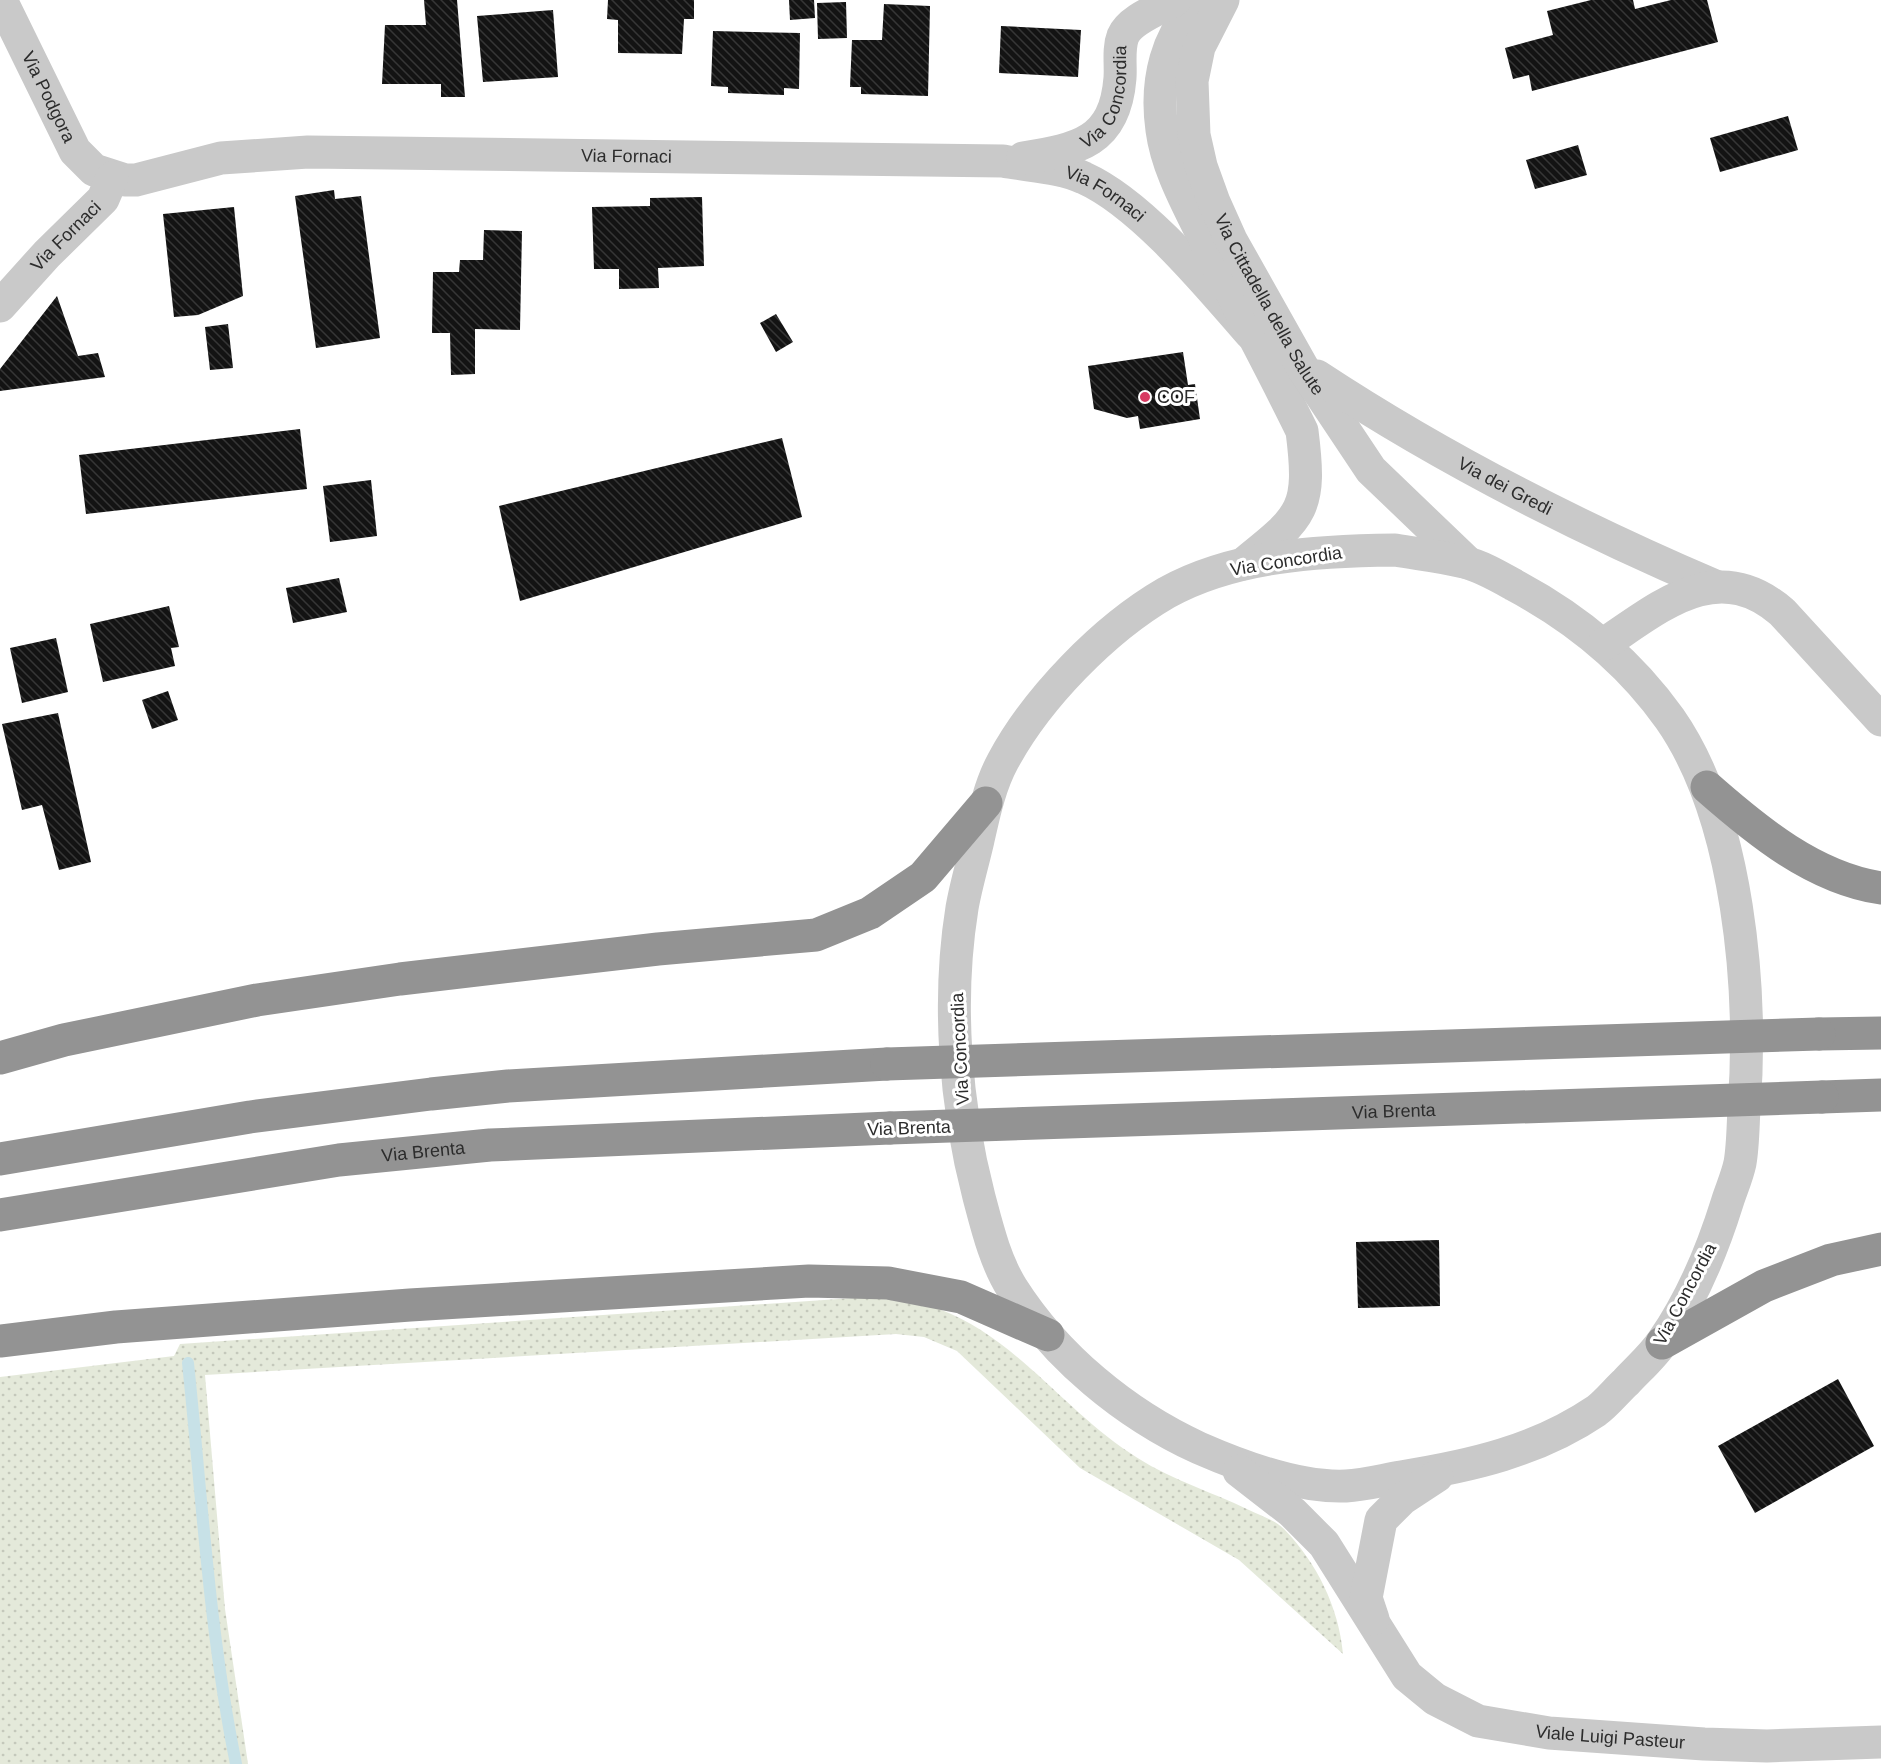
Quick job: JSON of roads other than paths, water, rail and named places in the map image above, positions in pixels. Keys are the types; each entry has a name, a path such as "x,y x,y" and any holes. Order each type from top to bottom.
{"highway":[{"path":"1707,787 1737,813 1815,867 1862,885 1881,888"},
{"path":"0,1058 64,1040 257,1000 400,979 658,949 816,935 870,913 923,877 986,803"},
{"path":"0,1159 250,1117 508,1086 887,1064 1881,1033"},
{"name":"Via Brenta","path":"0,1215 350,1158 490,1145 611,1138 1881,1095"},
{"path":"1662,1343 1764,1286 1831,1260 1881,1249"},
{"path":"0,1341 116,1327 410,1305 809,1281 888,1283 961,1297 1048,1335"}],"street":[{"name":"Via Podgora","path":"2,0 75,151 94,170 112,178"},
{"name":"Via Concordia","path":"1004,161 1069,149 1100,133 1111,120 1116,103 1123,35 1119,0"},
{"name":"Via Concordia","path":"1123,35 1136,22 1175,0"},
{"name":"Via Cittadella della Salute","path":"1202,0 1186,14 1168,49 1161,78 1162,130 1170,162 1187,204 1302,431 1307,469 1303,504 1286,529 1241,565"},
{"name":"Via Cittadella della Salute","path":"1223,0 1208,25 1194,66 1191,109 1201,166 1231,240 1303,368 1371,470 1468,562"},
{"name":"Via Fornaci","path":"0,306 47,254 104,199 112,178 136,180 221,158 308,152 1004,161 1075,175 1109,192 1143,219 1218,295 1251,334"},
{"name":"Via dei Gredi","path":"1303,368 1386,422 1500,486 1715,586"},
{"name":"Via Concordia","path":"1395,550 1468,562 1546,603 1604,644 1638,679 1674,724 1707,787 1731,879 1743,974 1747,1073 1740,1164 1710,1257 1662,1343 1600,1408 1522,1451 1446,1470 1342,1486 1290,1479 1224,1459 1177,1438 1104,1391 1048,1335 1009,1284 989,1235 973,1175 961,1102 956,1026 962,908 986,803 1001,764 1026,725 1056,687 1100,641 1165,594 1206,576 1241,565 1330,551 1395,550"},
{"name":"Via dei Gredi","path":"1604,644 1666,603 1691,590 1715,586 1736,588 1771,602 1881,720"},
{"name":"Viale Luigi Pasteur","path":"1224,1459 1292,1512 1324,1544 1407,1676 1435,1699 1478,1720 1532,1731 1704,1744 1767,1746 1881,1742"},
{"name":"Viale Luigi Pasteur","path":"1378,1632 1366,1598 1381,1521 1402,1499 1446,1470"}],"waterway":[{"path":"188,1363 207,1564 219,1664 236,1764"}],"place":[{"name":"COF","path":"1145,397"}]}
